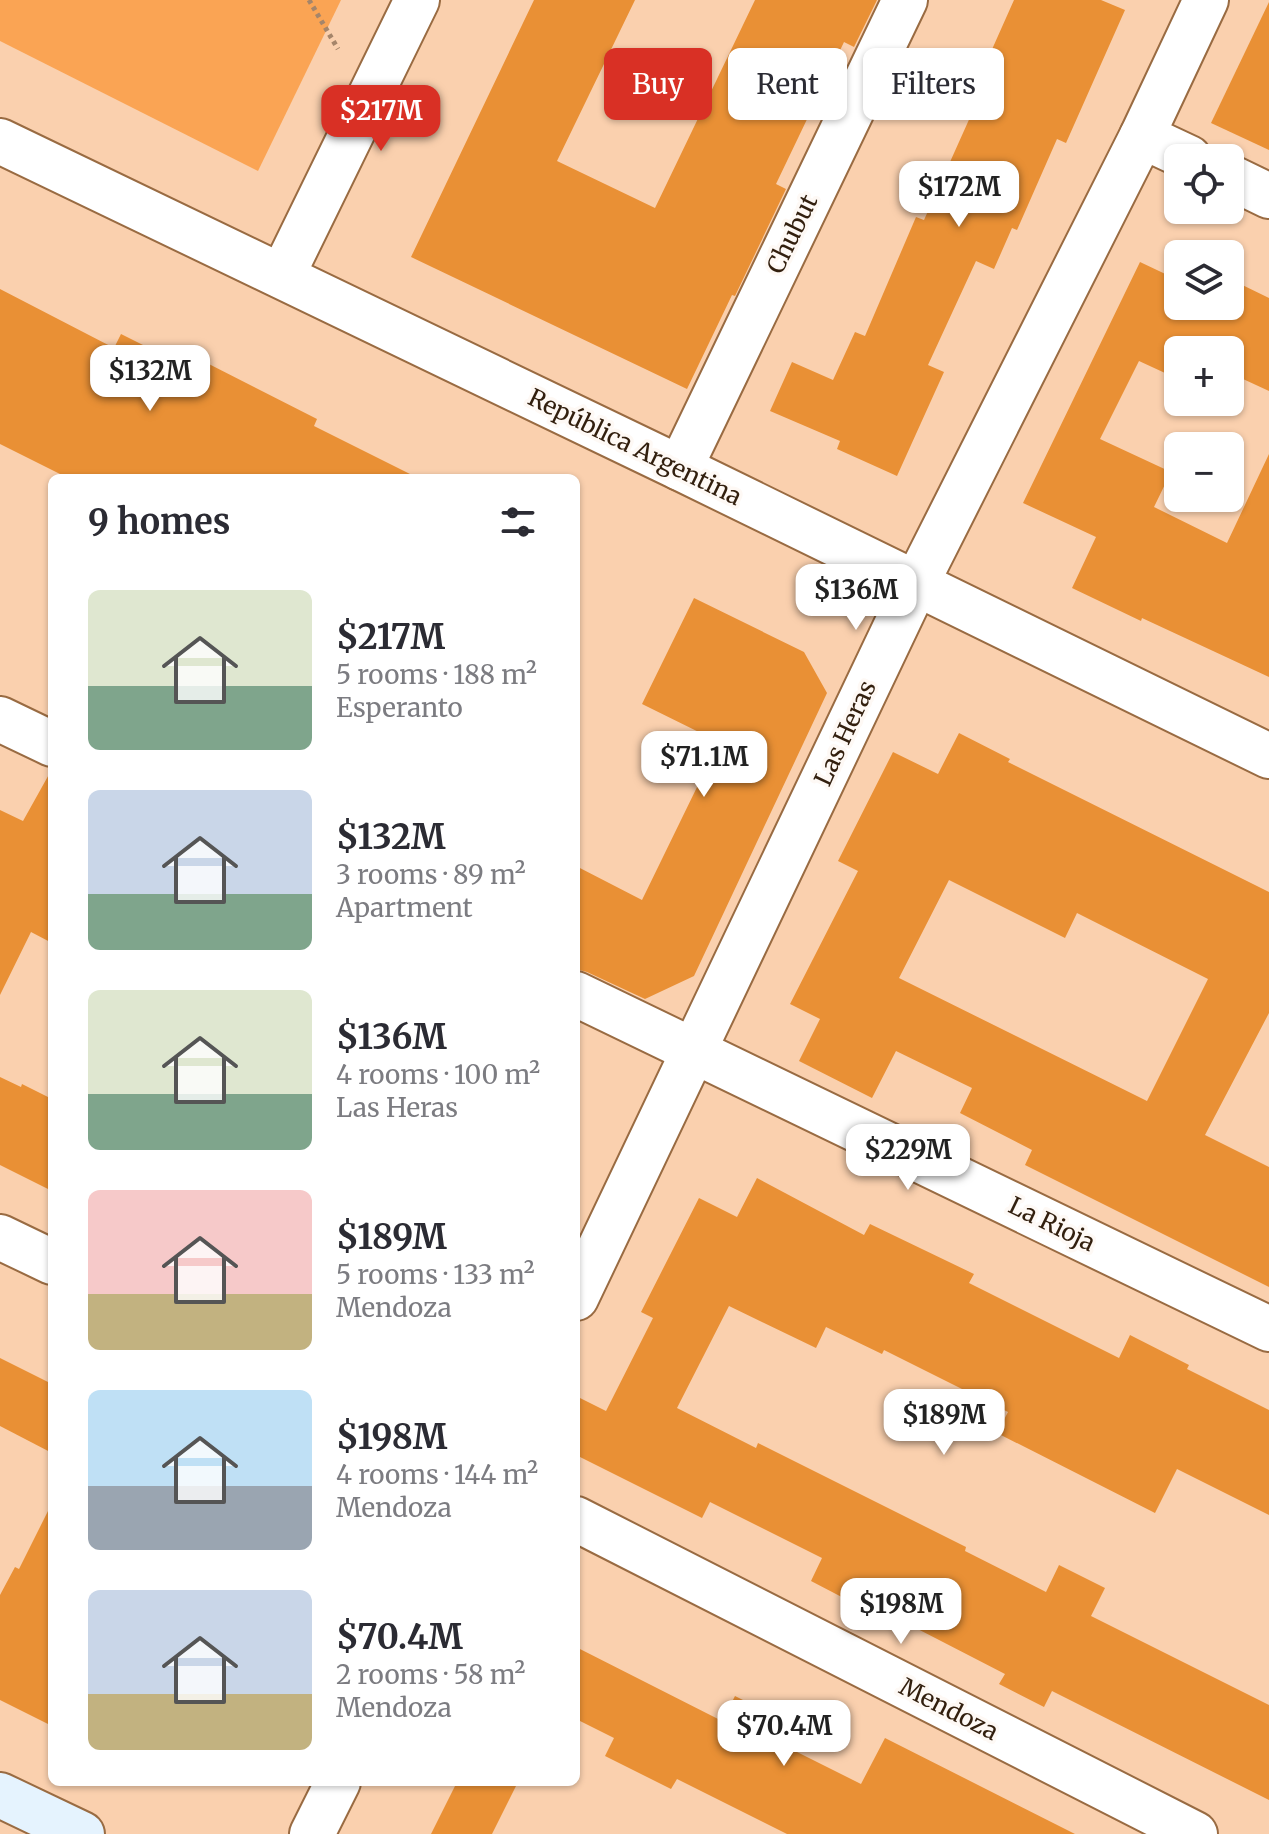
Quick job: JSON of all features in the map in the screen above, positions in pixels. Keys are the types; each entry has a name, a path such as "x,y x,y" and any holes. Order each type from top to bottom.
{"main road":[{"path":"0,1795 82,1834"}],"street":[{"path":"282,276 417,0"},
{"name":"Chubut","path":"680,468 905,0"},
{"name":"Las Heras","path":"580,1290 916,584 1142,136 1206,0"},
{"path":"1142,136 1164,146"},
{"name":"República Argentina","path":"0,141 1269,756"},
{"path":"1244,184 1269,196"},
{"path":"0,719 48,742"},
{"name":"La Rioja","path":"580,996 1269,1329"},
{"path":"0,1237 48,1260"},
{"name":"Mendoza","path":"580,1521 1195,1834"},
{"path":"312,1834 336,1786"}],"shaded area":[{"path":"0,0 341,0 258,171 0,41"}],"building":[{"path":"534,0 635,0 612,48 604,48 604,64 557,161 655,208 697,120 712,120 712,89 728,56 728,120 807,120 776,184 786,189 687,389 411,257"},
{"path":"755,0 877,0 854,47 844,42 841,48 732,48"},
{"path":"1014,0 1101,0 1125,10 1066,143 1057,139 1017,230 1012,228 994,269 976,261 928,365 944,372 897,476 837,449 840,441 770,411 792,362 833,380 855,332 865,336 916,217 924,220 969,120 1004,120 1004,48 993,48"},
{"path":"1269,2 1269,150 1211,123"},
{"path":"1140,262 1164,273 1164,320 1244,320 1244,286 1269,298 1269,391 1244,379 1244,336 1164,336 1164,373 1139,361 1100,439 1164,469 1164,486 1154,507 1227,543 1269,454 1269,677 1072,588 1096,537 1023,503"},
{"path":"0,289 114,348 121,334 195,371 201,360 317,419 314,426 410,474 60,474 0,444"},
{"path":"694,598 804,652 827,693 694,976 645,999 580,970 580,868 642,900 719,742 642,704"},
{"path":"959,733 1010,759 1008,762 1269,892 1269,1013 1205,1135 1269,1167 1269,1287 1025,1165 1032,1150 960,1113 972,1088 896,1051 872,1098 799,1061 820,1019 790,1004 858,871 838,861 893,752 938,774","holes":["949,880 1065,938 1077,913 1208,979 1147,1101 899,978"]},
{"path":"48,776 48,941 31,932 0,995 0,810 23,821"},
{"path":"0,1077 48,1097 48,1189 0,1165"},
{"path":"757,1178 864,1235 870,1224 974,1274 969,1283 1119,1358 1130,1335 1189,1365 1187,1369 1269,1410 1269,1515 1177,1469 1155,1513 997,1433 1008,1412 884,1350 882,1354 826,1327 816,1348 729,1306 677,1408 756,1448 758,1443 966,1547 965,1551 1046,1592 1059,1565 1105,1588 1091,1616 1269,1705 1269,1800 1052,1691 1044,1707 999,1684 1005,1674 908,1624 905,1630 811,1581 822,1558 710,1502 702,1518 580,1457 580,1398 606,1411 653,1318 641,1312 699,1198 737,1217"},
{"path":"0,1358 48,1382 48,1451 0,1426"},
{"path":"48,1511 48,1724 0,1700 0,1595 15,1567 19,1569"},
{"path":"580,1649 722,1721 735,1696 773,1715 763,1735 861,1784 885,1738 1075,1834 787,1834 677,1779 671,1789 605,1756 614,1738 580,1721"},
{"path":"455,1786 516,1786 492,1834 431,1834"}]}
